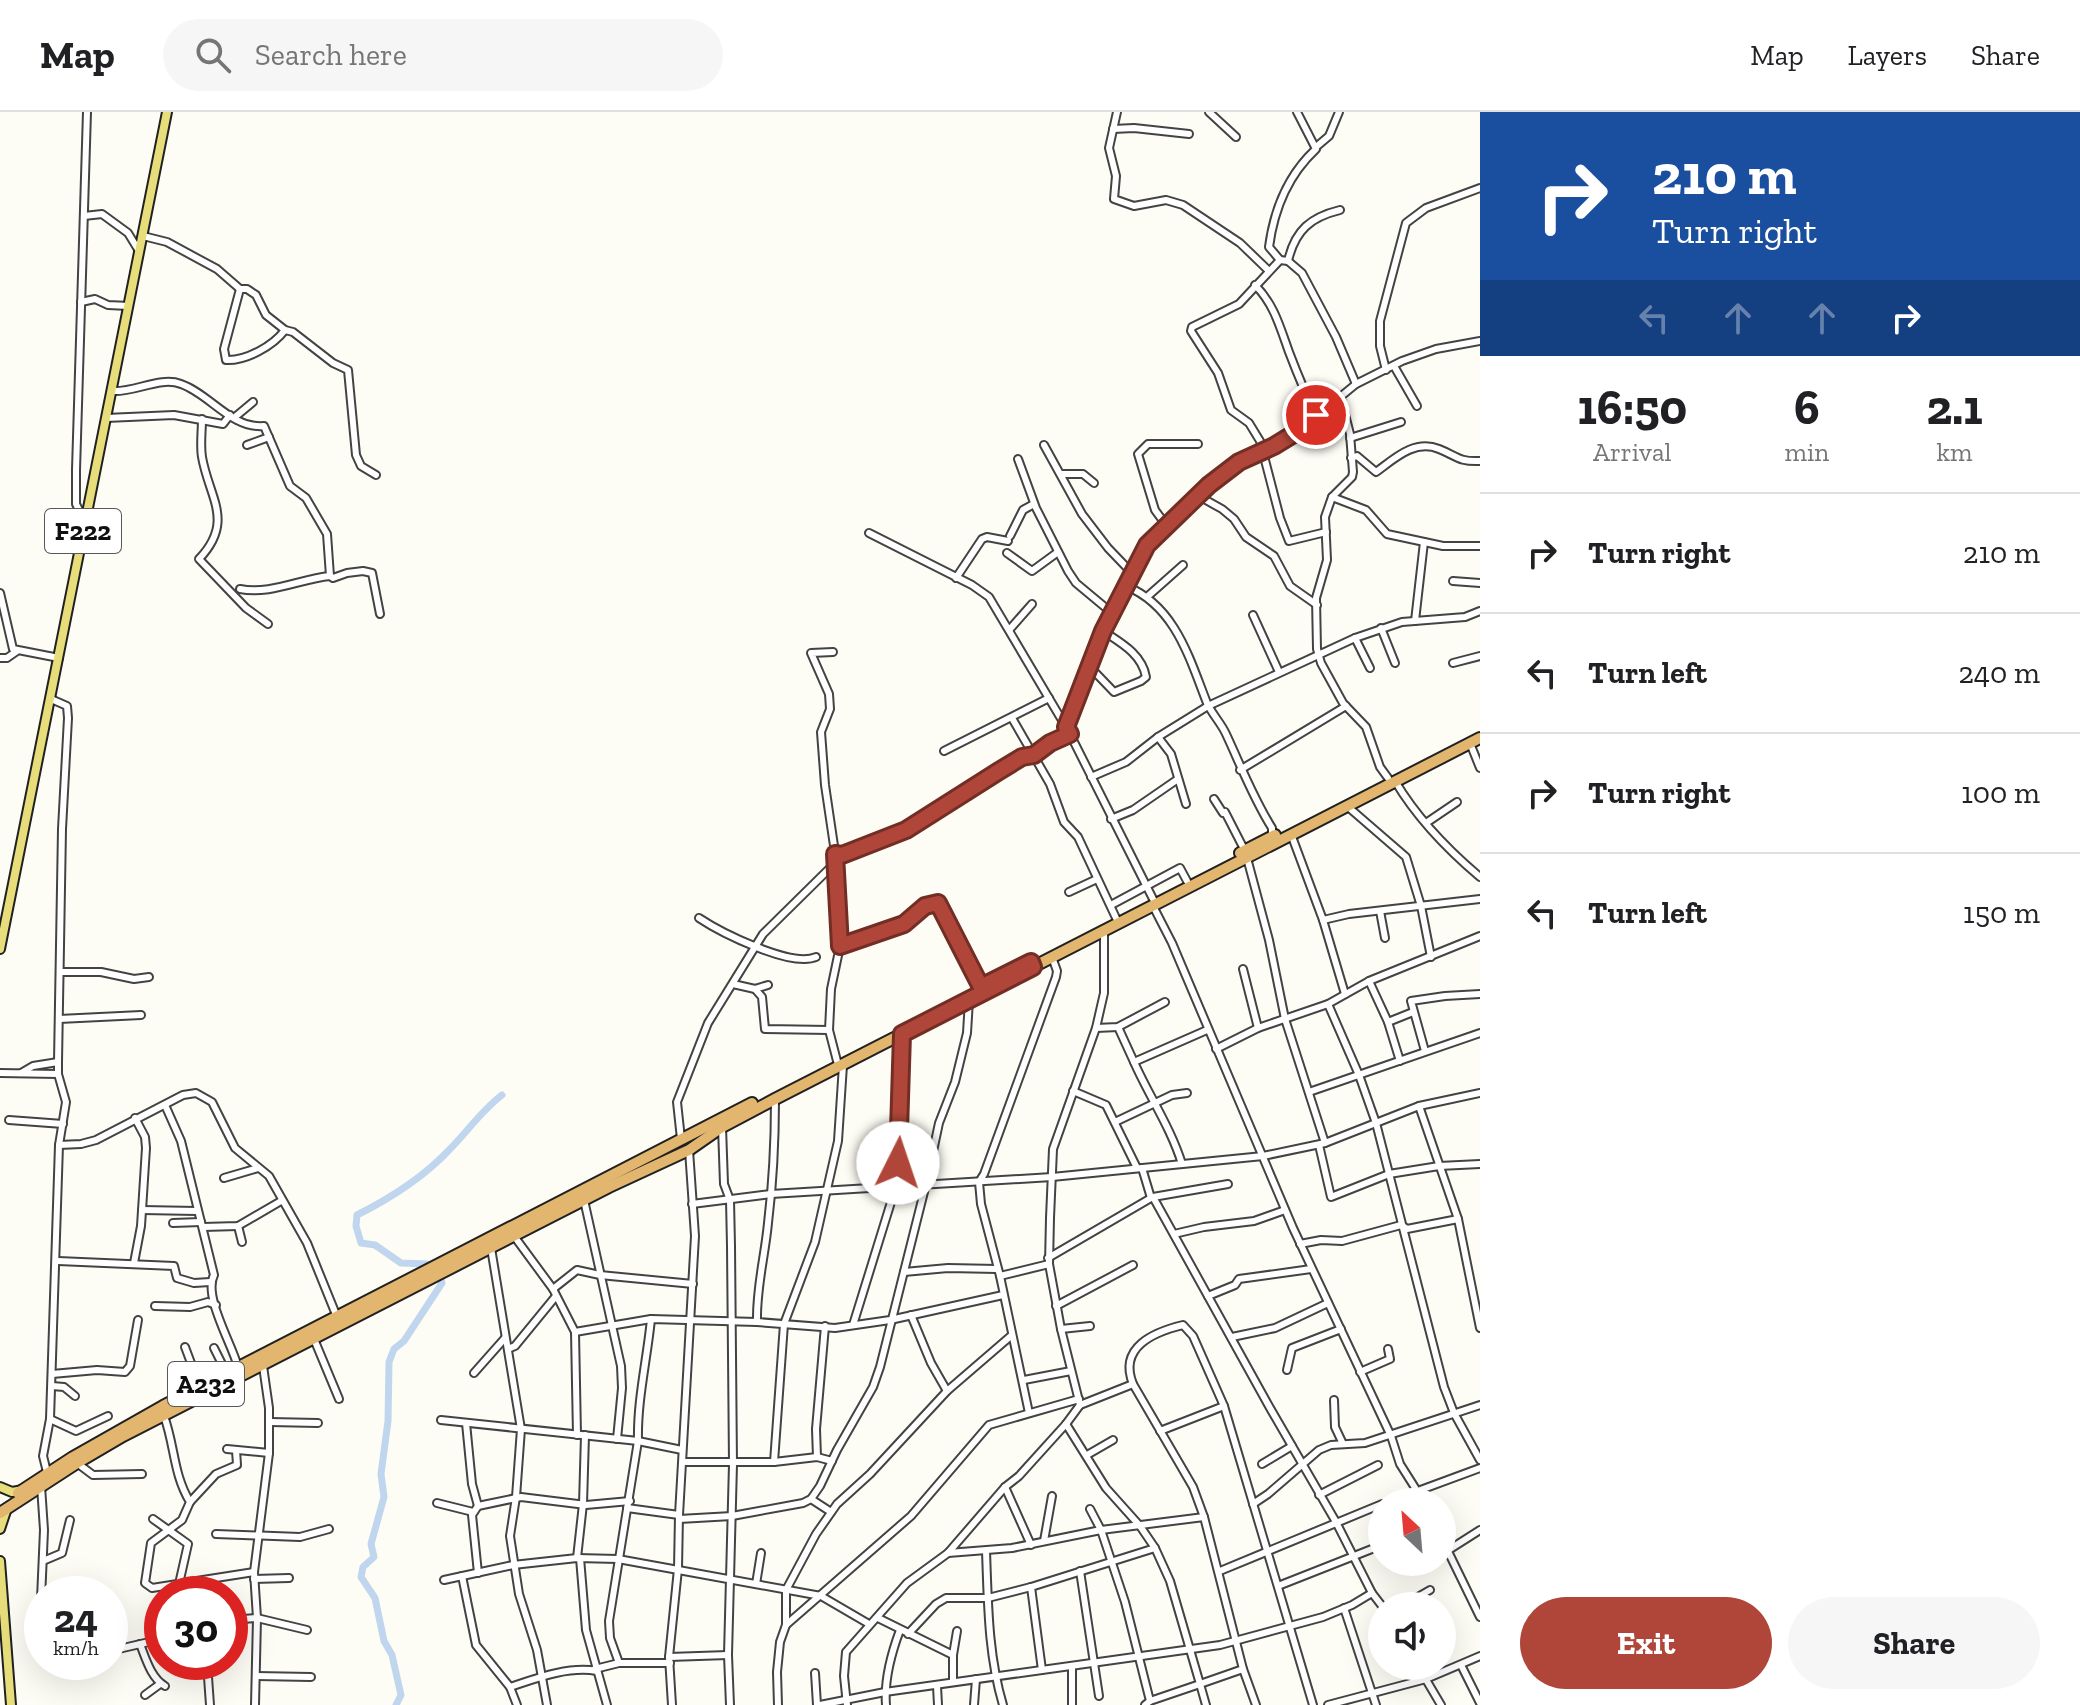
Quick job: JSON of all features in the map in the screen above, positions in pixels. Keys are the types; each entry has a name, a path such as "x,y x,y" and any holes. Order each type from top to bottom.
{"highway":[{"name":"A232","path":"2,1509 47,1472 114,1432 238,1367 314,1339 414,1286 450,1263 607,1183 681,1140 969,1000 1116,918 1153,903 1187,881 1347,806 1480,732"},
{"name":"A232","path":"840,1063 981,987 1052,957 1104,930 1272,837 1475,741"},
{"name":"A232","path":"2,1509 77,1463 263,1366 337,1317 419,1273 491,1248 584,1200 607,1183 689,1150 722,1127 824,1070"}],"main road":[{"name":"F222","path":"0,949 167,112"},
{"path":"0,1487 12,1492 23,1489"},
{"path":"0,1529 2,1509"},
{"path":"0,1561 10,1701"}],"street":[{"path":"85,522 76,504 87,112"},
{"path":"1117,112 1109,148 1116,176 1114,199 1134,206 1166,200 1183,205 1240,243 1269,271"},
{"path":"1209,112 1236,137"},
{"path":"1297,112 1316,147"},
{"path":"1339,112 1329,136 1304,159 1279,202 1269,247 1280,260 1288,261 1302,273 1336,337 1356,384"},
{"path":"1113,129 1189,134"},
{"path":"1386,370 1380,346 1380,321 1406,223 1426,208 1480,188"},
{"path":"1288,261 1290,250 1305,225 1323,214 1340,210"},
{"path":"84,216 102,214 128,233 140,252"},
{"path":"143,236 167,242 217,269 240,289 247,289 256,295 266,315 285,330 293,332 333,363 348,370 356,455 361,466 376,475"},
{"path":"1280,260 1239,304 1192,327 1191,331 1218,373 1231,410 1249,423 1260,441 1289,541 1326,532"},
{"path":"1255,285 1265,295 1278,320 1316,415"},
{"path":"240,289 224,349 226,360 267,346 278,340 285,330"},
{"path":"81,302 95,299 108,305 129,306"},
{"path":"835,854 842,855 906,830 1022,757 1034,755 1068,731 1103,631 1147,545 1197,495 1239,462 1300,430 1356,384 1436,349 1480,341"},
{"path":"1394,366 1417,406"},
{"path":"112,391 126,392 167,382 178,383 249,426 264,426 290,486 306,498 327,534 330,576"},
{"path":"1341,399 1350,438 1352,477 1332,497 1325,517 1327,560 1317,605 1317,649 1321,663 1346,706 1363,723 1380,767 1455,856 1480,876"},
{"path":"106,418 174,415 224,424 253,402"},
{"path":"202,419 201,454 220,515 214,534 199,559 246,608 268,624"},
{"path":"1350,438 1401,422"},
{"path":"247,445 269,437"},
{"path":"1166,525 1155,510 1138,454 1148,444 1198,444"},
{"path":"1044,445 1082,514 1132,573"},
{"path":"1351,458 1357,456 1376,472 1404,451 1430,446 1464,462 1480,461"},
{"path":"1018,459 1034,504 1076,583 1112,613"},
{"path":"1062,474 1083,474 1094,483"},
{"path":"1197,495 1234,519 1246,537 1274,556 1290,586 1317,605"},
{"path":"1332,497 1366,510 1387,534 1443,546 1480,546"},
{"path":"956,578 982,539 1009,539 1023,510 1034,504"},
{"path":"869,533 989,597 1010,629 1068,731 1147,887 1311,1269 1391,1436 1400,1464 1417,1488"},
{"path":"1415,621 1424,542"},
{"path":"1007,553 1032,571 1058,552"},
{"path":"1148,596 1183,565"},
{"path":"240,589 256,592 270,590 300,580 333,578 363,571 372,573 380,614"},
{"path":"1453,581 1480,583"},
{"path":"1126,586 1148,596 1168,617 1196,670 1208,706 1224,730 1240,770 1272,828 1272,837"},
{"path":"0,593 3,622 17,651 59,658"},
{"path":"1010,629 1032,604"},
{"path":"1091,777 1126,762 1158,737 1208,706 1355,638 1381,628 1415,621 1465,617 1480,611"},
{"path":"1253,615 1279,672"},
{"path":"1381,628 1395,663"},
{"path":"1089,666 1114,692 1146,677 1132,650 1103,631"},
{"path":"1355,638 1370,668"},
{"path":"0,658 7,658 17,651"},
{"path":"774,1462 784,1324 815,1242 838,1141 840,1063 829,1030 831,989 840,946 835,854 821,732 830,709 829,694 811,653 833,652"},
{"path":"1453,663 1480,656"},
{"path":"944,751 1049,698"},
{"path":"47,1472 43,1456 50,1419 58,1261 59,1145 66,1102 58,1062 63,792 68,718 67,706 51,699"},
{"path":"1240,770 1346,706"},
{"path":"1012,718 1050,784 1064,822 1067,828 1073,829 1116,918"},
{"path":"1158,737 1171,754 1186,804"},
{"path":"1475,741 1480,768"},
{"path":"1111,819 1133,810 1178,779"},
{"path":"1214,799 1246,854 1285,1019 1322,1144 1331,1197 1389,1174 1439,1166 1480,1164"},
{"path":"1426,823 1457,802"},
{"path":"1347,806 1406,857 1421,906 1431,957"},
{"path":"1291,834 1323,920 1345,994"},
{"path":"681,1140 677,1102 708,1023 763,934 834,866"},
{"path":"1111,905 1180,868 1187,881"},
{"path":"1069,892 1097,879"},
{"path":"1323,920 1480,899"},
{"path":"840,946 904,924 925,906 938,903 981,987"},
{"path":"1380,911 1385,938"},
{"path":"699,918 723,933 786,956 803,959 816,957"},
{"path":"847,1702 844,1676 846,1652 907,1583 948,1553 1005,1487 1019,1476 1066,1424 1080,1402 1048,1261 1053,1149 1096,1028 1104,993 1104,930"},
{"path":"1216,1049 1258,1028 1328,1004 1369,981 1480,936"},
{"path":"1029,1413 1024,1380 981,1204 979,1182 1056,977 1052,957"},
{"path":"1243,969 1258,1028"},
{"path":"60,972 101,972 134,979 149,977"},
{"path":"1369,981 1388,1022 1400,1061"},
{"path":"733,984 755,989 768,985"},
{"path":"755,989 762,997 765,1029 829,1030"},
{"path":"1425,1051 1411,1001 1480,994"},
{"path":"437,1503 476,1509 516,1497 583,1504 628,1504 679,1517 732,1516 811,1499 873,1387 939,1123 955,1082 964,1045 969,1000"},
{"path":"1096,1028 1118,1027 1165,1002"},
{"path":"1328,1004 1376,1123 1425,1306 1435,1357 1454,1413 1480,1460"},
{"path":"1388,1022 1413,1012"},
{"path":"59,1019 141,1015"},
{"path":"1118,1027 1153,1103 1175,1141 1182,1164"},
{"path":"1134,1062 1207,1030"},
{"path":"1309,1092 1480,1033"},
{"path":"853,1325 896,1186 902,1034"},
{"path":"21,1073 33,1066 58,1062"},
{"path":"0,1073 58,1074"},
{"path":"1073,1091 1106,1105 1152,1197 1336,1522 1372,1592"},
{"path":"59,1145 96,1140 191,1092 203,1096 218,1110 235,1148 269,1176 307,1243 337,1317"},
{"path":"1115,1122 1172,1095 1187,1093"},
{"path":"692,1204 771,1194 1052,1177 1263,1156 1322,1144 1419,1106 1480,1093"},
{"path":"757,1322 756,1306 771,1194 775,1099"},
{"path":"165,1105 181,1141 214,1275 210,1282 238,1367"},
{"path":"1419,1106 1458,1219 1480,1328"},
{"path":"134,1263 142,1210 146,1148 145,1137 135,1118"},
{"path":"9,1120 63,1124"},
{"path":"722,1127 724,1184 730,1200 733,1464 728,1655 730,1705"},
{"path":"672,1705 670,1660 678,1569 695,1236 689,1150"},
{"path":"224,1178 258,1168"},
{"path":"904,1272 948,1268 998,1272 1048,1261 1152,1197 1228,1184"},
{"path":"584,1200 613,1326 622,1388 617,1439"},
{"path":"173,1223 238,1226 281,1201"},
{"path":"142,1210 197,1211"},
{"path":"1174,1234 1254,1221 1285,1210"},
{"path":"1300,1244 1321,1240 1342,1241 1401,1225 1407,1229 1458,1219"},
{"path":"238,1226 242,1242"},
{"path":"514,1236 566,1310 575,1332 583,1504 578,1558 586,1630 607,1705"},
{"path":"491,1248 521,1429 510,1536 513,1565 525,1617 537,1650 547,1705"},
{"path":"58,1261 174,1266 177,1278 194,1283 210,1282"},
{"path":"1056,1306 1133,1265"},
{"path":"1208,1296 1235,1285 1239,1279 1311,1269"},
{"path":"508,1349 515,1346 554,1292 574,1271 693,1284"},
{"path":"575,1332 651,1319 835,1328 890,1320 1003,1295"},
{"path":"155,1306 190,1307 208,1302 216,1305"},
{"path":"1232,1337 1275,1328 1328,1303"},
{"path":"911,1315 931,1363 947,1391"},
{"path":"619,1663 610,1638 609,1621 638,1441 637,1411 646,1370 651,1319"},
{"path":"52,1374 97,1370 125,1372 130,1366 138,1320"},
{"path":"1256,1705 1243,1669 1220,1571 1193,1487 1133,1384 1130,1366 1139,1343 1146,1337 1183,1325 1193,1336 1224,1406 1313,1705"},
{"path":"817,1457 816,1429 825,1326"},
{"path":"1061,1329 1090,1326"},
{"path":"1287,1370 1292,1348 1341,1329"},
{"path":"778,1705 780,1642 786,1625 786,1590 798,1564 831,1512 947,1391 1012,1335"},
{"path":"474,1373 505,1338"},
{"path":"314,1339 339,1399"},
{"path":"185,1347 200,1387"},
{"path":"214,1348 227,1374"},
{"path":"1360,1372 1390,1359 1388,1349"},
{"path":"255,1705 257,1618 254,1576 270,1422 263,1366"},
{"path":"1024,1380 1071,1371"},
{"path":"786,1625 911,1516 989,1425 1080,1402 1133,1384"},
{"path":"52,1386 64,1387 75,1396"},
{"path":"1334,1400 1335,1427 1343,1444"},
{"path":"1253,1504 1319,1450 1391,1436 1480,1405"},
{"path":"1160,1431 1224,1406"},
{"path":"50,1419 73,1431 108,1416"},
{"path":"164,1416 171,1435 177,1476 190,1502"},
{"path":"441,1420 638,1441 682,1450"},
{"path":"270,1422 318,1423"},
{"path":"466,1423 476,1509 478,1573"},
{"path":"1066,1424 1106,1488 1155,1548 1170,1581 1206,1705"},
{"path":"1087,1455 1113,1440"},
{"path":"1262,1464 1292,1446"},
{"path":"227,1449 269,1453"},
{"path":"146,1576 149,1547 182,1520 190,1502 216,1474 237,1465 236,1450"},
{"path":"683,1462 733,1464 817,1457 832,1461"},
{"path":"77,1463 93,1475 142,1474"},
{"path":"1319,1495 1378,1465"},
{"path":"1424,1488 1480,1468"},
{"path":"41,1486 43,1576"},
{"path":"1005,1487 1031,1545"},
{"path":"1044,1541 1052,1496"},
{"path":"811,1499 831,1512"},
{"path":"1090,1509 1101,1530 1109,1562 1125,1602 1148,1703 1243,1669"},
{"path":"1220,1571 1368,1509"},
{"path":"948,1553 1031,1545 1101,1530 1204,1517"},
{"path":"153,1519 188,1544 181,1576"},
{"path":"43,1561 62,1553 70,1520"},
{"path":"216,1534 300,1537 329,1529"},
{"path":"1456,1545 1480,1530"},
{"path":"908,1634 936,1604 946,1598 988,1598 1155,1548"},
{"path":"986,1551 994,1676 1003,1705"},
{"path":"1278,1586 1368,1552"},
{"path":"756,1584 761,1553"},
{"path":"444,1580 513,1565 578,1558 618,1559 821,1596 869,1624"},
{"path":"1456,1569 1480,1617"},
{"path":"1080,1571 1099,1696"},
{"path":"462,1576 476,1645 510,1687 517,1705"},
{"path":"248,1577 289,1578"},
{"path":"1031,1587 1042,1670"},
{"path":"1426,1592 1430,1590"},
{"path":"815,1673 818,1705 847,1702 885,1692 1072,1668 1237,1641 1344,1608 1368,1595"},
{"path":"1344,1608 1376,1705"},
{"path":"878,1618 953,1655"},
{"path":"248,1619 307,1630"},
{"path":"886,1705 885,1692 900,1630"},
{"path":"953,1682 957,1631"},
{"path":"128,1647 144,1643"},
{"path":"140,1644 162,1685 145,1695"},
{"path":"510,1687 541,1677 619,1663 728,1655"},
{"path":"1456,1667 1480,1656"},
{"path":"1461,1665 1480,1703"},
{"path":"1072,1668 1072,1705"},
{"path":"256,1676 311,1677"},
{"path":"974,1705 976,1679"},
{"path":"208,1680 210,1705"},
{"path":"1328,1705 1422,1680"},
{"path":"1427,1680 1441,1705"},
{"path":"937,1686 938,1705"},
{"path":"0,1693 10,1701"}],"waterway":[{"path":"396,1705 401,1695 392,1655 384,1641 375,1598 361,1577 363,1567 374,1557 371,1544 384,1497 381,1474 388,1421 389,1362 394,1349 404,1341 442,1283 439,1272 427,1269 427,1264 401,1263 375,1245 361,1243 356,1226 357,1215 395,1194 429,1169 502,1095"}],"route":[{"path":"898,1163 902,1034 1033,967 1031,962 981,987 938,903 925,906 904,924 840,946 835,854 842,855 906,830 1018,759 1034,755 1070,734 1066,727 1077,692 1103,631 1147,545 1209,485 1239,462 1300,430 1316,415"}]}
